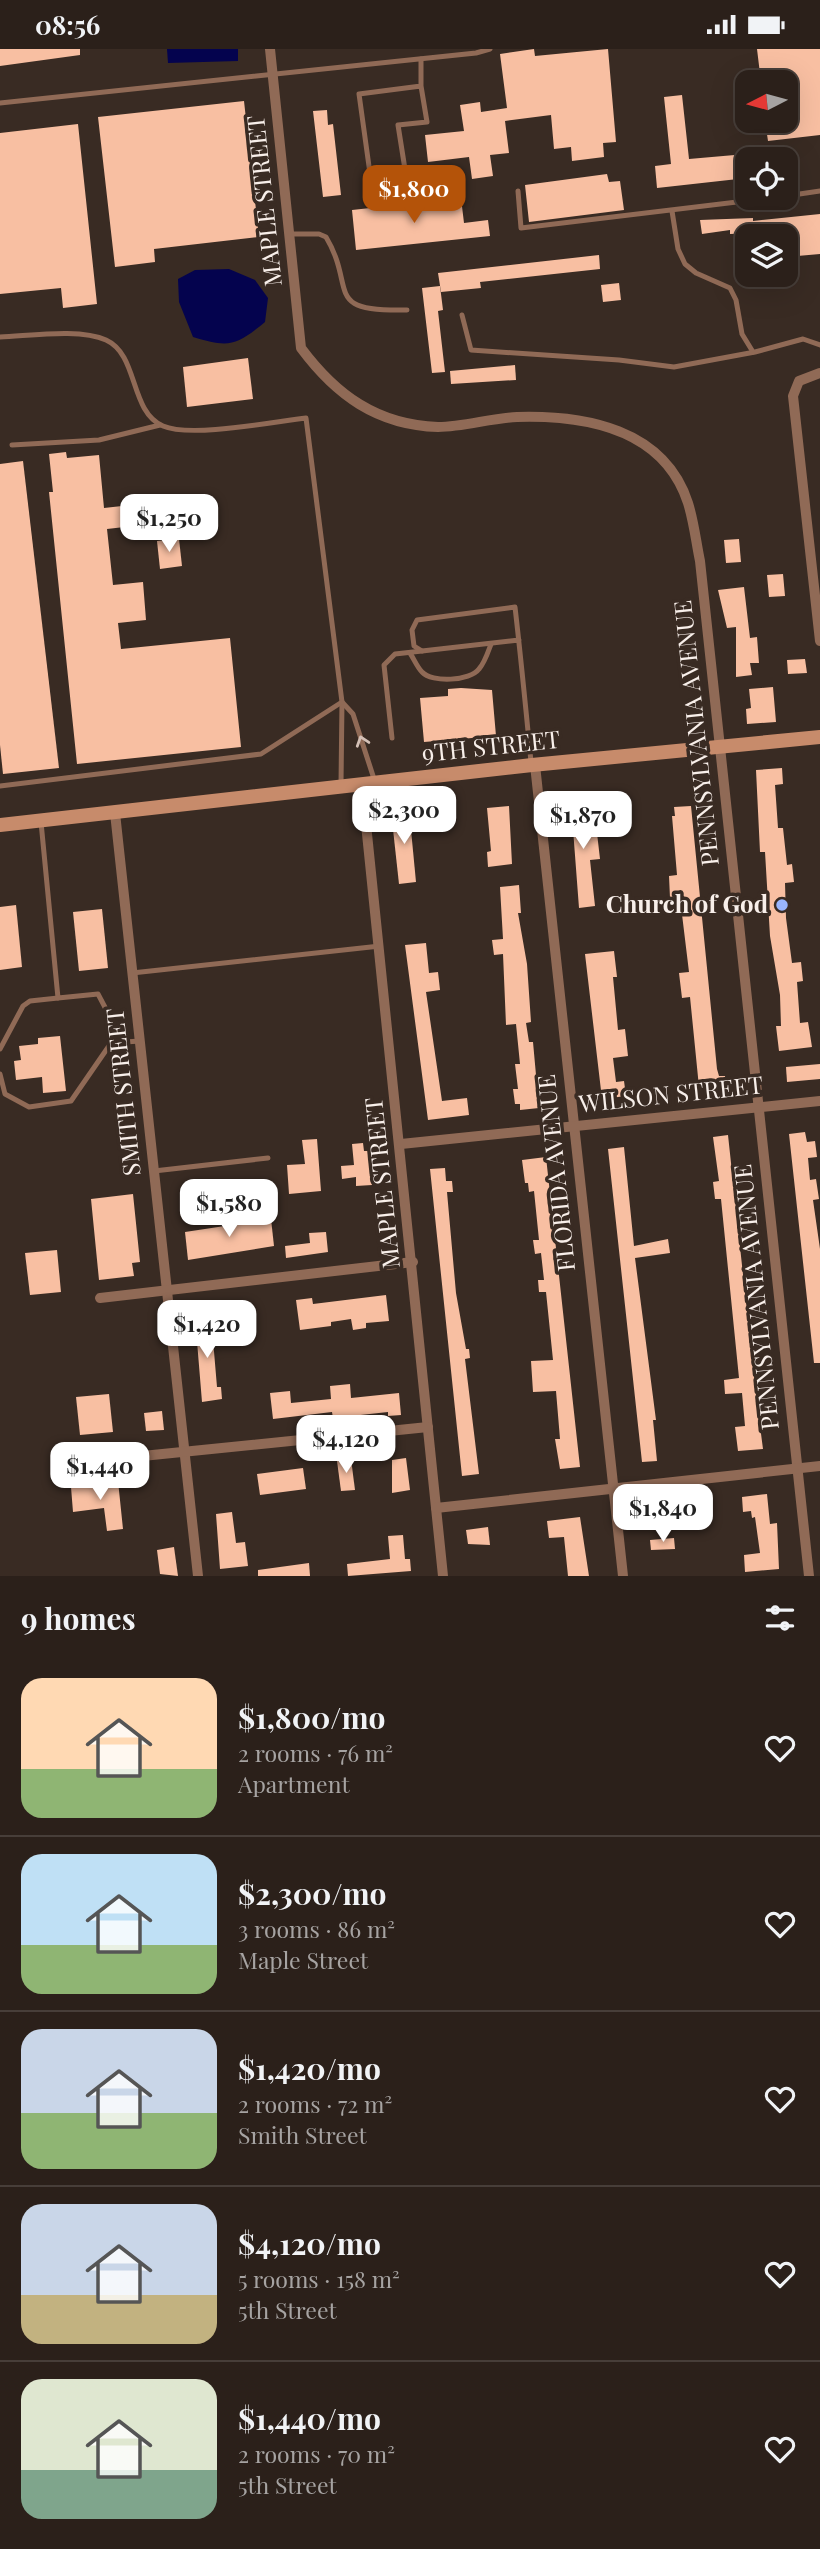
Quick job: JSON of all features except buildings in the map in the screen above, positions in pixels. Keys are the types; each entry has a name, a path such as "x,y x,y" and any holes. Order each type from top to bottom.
{"street":[{"name":"MAPLE STREET","path":"270,49 301,348"},
{"name":"PENNSYLVANIA AVENUE","path":"301,348 318,372 347,399 388,418 438,427 515,417 594,421 631,435 664,459 688,502 700,561 809,1576"},
{"path":"820,373 799,381 793,396 818,595 820,641"},
{"name":"9TH STREET","path":"0,825 533,765 820,737"},
{"name":"FLORIDA AVENUE","path":"533,765 623,1576"},
{"name":"MAPLE STREET","path":"369,784 380,946 443,1576"},
{"name":"SMITH STREET","path":"115,813 198,1576"},
{"name":"WILSON STREET","path":"401,1144 820,1101"},
{"path":"100,1298 413,1262"},
{"path":"113,1459 428,1427"},
{"path":"436,1508 820,1466"}],"lane":[{"path":"0,103 421,59 491,49"},
{"path":"421,59 421,86 427,122 398,125 407,182 372,188 359,94 421,86"},
{"path":"518,191 521,228 735,203"},
{"path":"798,194 820,191"},
{"path":"672,211 678,249 685,264 696,273 730,288 736,300 742,334 753,352"},
{"path":"289,234 319,234 326,237 346,297 359,306 376,310 407,310"},
{"path":"462,315 471,350 619,360 674,367 803,339 820,345"},
{"path":"0,337 79,335 103,338 118,347 144,408 160,425"},
{"path":"12,445 99,440 160,425 183,431 306,418 342,702 341,787"},
{"path":"422,651 414,646 412,630 417,620 515,607 533,765"},
{"path":"391,738 384,665 395,654 519,640"},
{"path":"410,653 422,673 432,678 445,679 473,675 479,670 491,643"},
{"path":"342,702 353,714 369,784"},
{"path":"0,786 261,754 342,702"},
{"path":"41,821 58,998"},
{"path":"132,973 380,946"},
{"path":"0,1049 23,1006 30,1001 98,994 108,1013 111,1043 71,1101 29,1107 5,1094 0,1074"},
{"path":"111,1043 140,1041"},
{"path":"154,1171 268,1158"}],"shaded area":[{"path":"167,49 238,49 238,61 168,63"},
{"path":"229,269 255,280 268,298 265,322 247,336 232,343 215,343 193,337 179,302 178,279 195,270"}],"place":[{"name":"Church of God","path":"782,905"}]}
